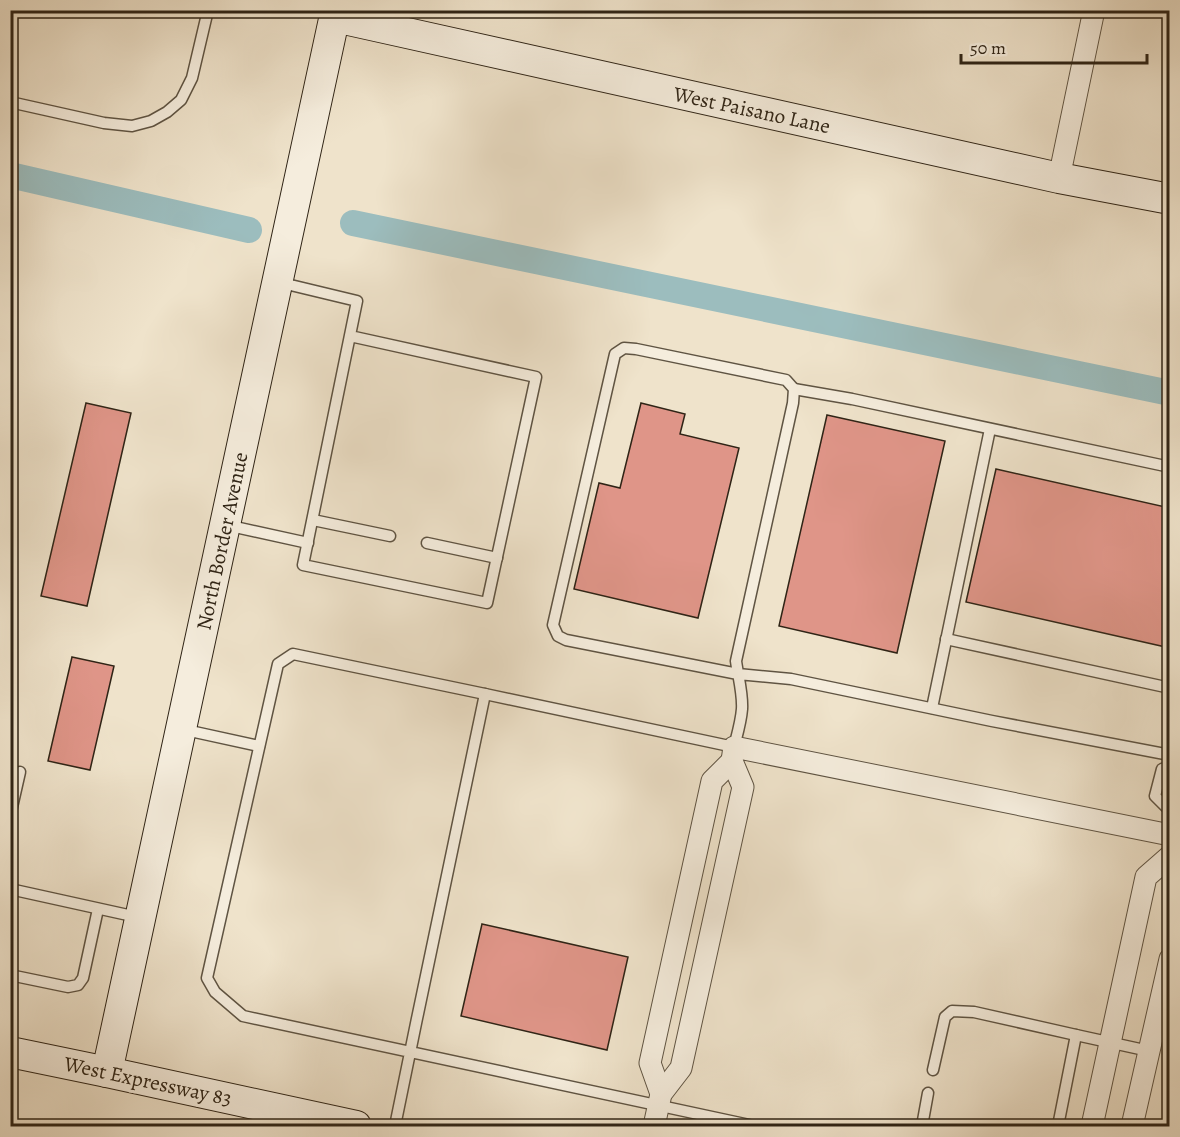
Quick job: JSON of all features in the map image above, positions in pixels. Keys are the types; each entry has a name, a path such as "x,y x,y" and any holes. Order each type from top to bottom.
{"street":[{"path":"1059,178 1094,10"},
{"name":"West Paisano Lane","path":"335,14 1059,178 1170,200"},
{"name":"North Border Avenue","path":"107,1072 335,14"},
{"path":"733,754 1170,835"},
{"path":"654,1126 660,1100 681,1068 743,787 733,754"},
{"path":"660,1100 650,1064 652,1052 712,781 733,754"},
{"path":"1092,1126 1146,878 1170,856"},
{"path":"1132,1126 1170,959"},
{"name":"West Expressway 83","path":"10,1052 356,1126"}],"lane":[{"path":"10,102 104,123 132,126 151,121 182,100 192,78 208,10"},
{"path":"278,282 357,301 303,566 487,603 536,377 350,336"},
{"path":"1170,467 852,399 794,389 786,380 624,348 615,354 553,625 558,636 566,640 738,674 791,679 1170,755"},
{"path":"754,1126 660,1100 243,1016 215,992 207,978 279,664 293,654 484,694 733,754 742,708 736,661 793,403 794,389"},
{"path":"932,708 990,429"},
{"path":"313,520 390,536"},
{"path":"225,525 308,543"},
{"path":"427,543 497,558"},
{"path":"946,639 1170,688"},
{"path":"395,1126 484,694"},
{"path":"181,729 259,746"},
{"path":"1170,766 1162,769 1155,796 1170,811"},
{"path":"10,816 20,772"},
{"path":"10,889 141,918"},
{"path":"10,975 68,987 78,985 83,978 98,909"},
{"path":"933,1070 945,1017 952,1011 974,1012 1149,1051"},
{"path":"1058,1126 1076,1035"},
{"path":"922,1126 928,1093"}],"building":[{"path":"86,403 131,413 87,606 41,596"},
{"path":"641,403 685,414 680,434 739,448 698,618 574,589 599,483 620,488"},
{"path":"827,415 945,441 897,653 779,626"},
{"path":"996,469 1170,508 1170,648 966,602"},
{"path":"72,657 114,666 90,770 48,761"},
{"path":"482,924 628,957 607,1050 461,1016"}],"waterway":[{"path":"10,175 249,230"},
{"path":"353,223 1170,393"}]}
